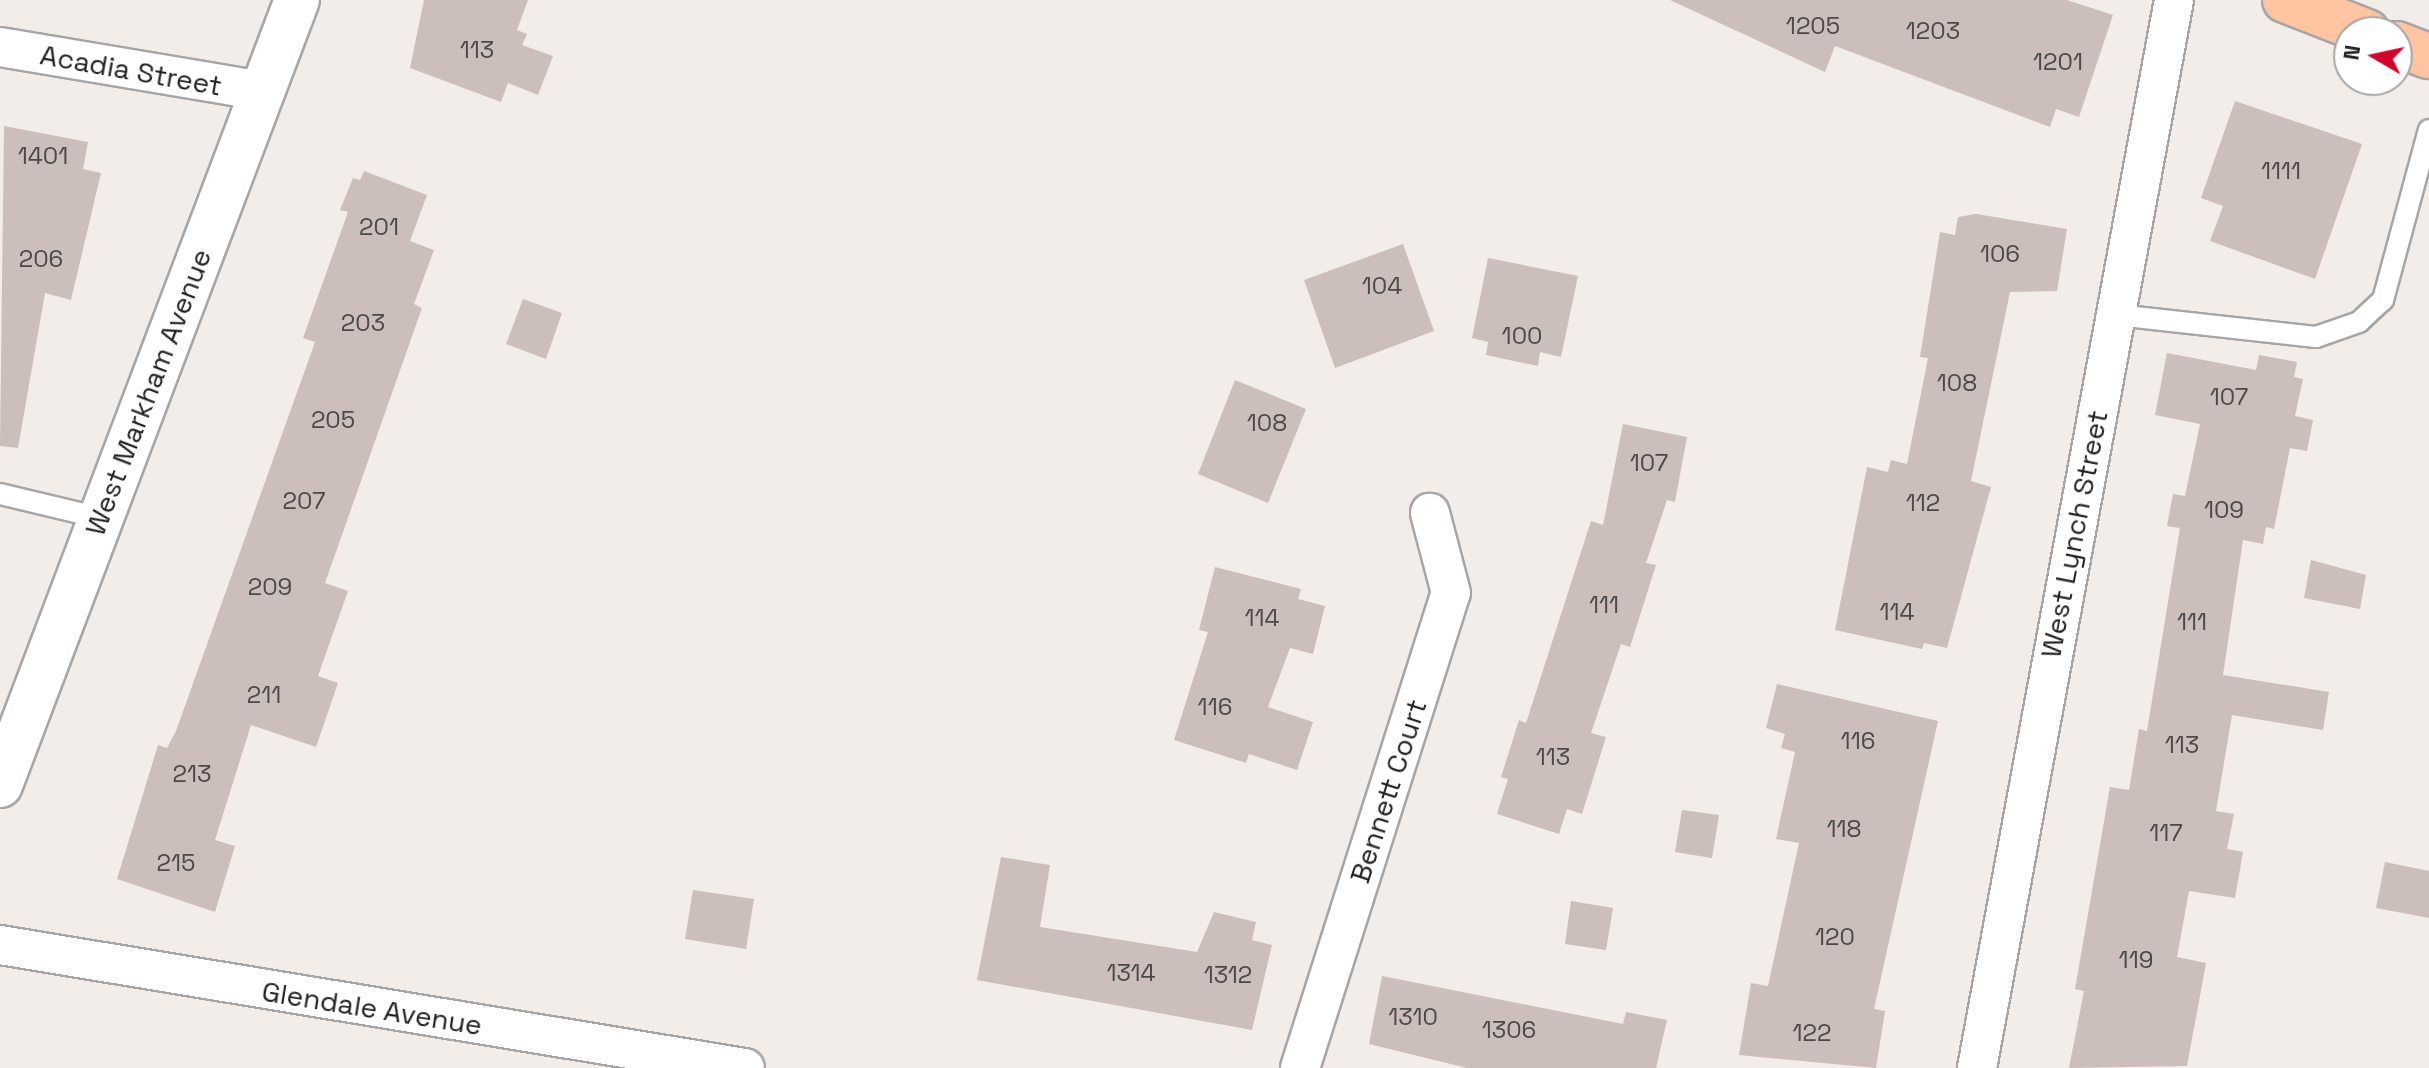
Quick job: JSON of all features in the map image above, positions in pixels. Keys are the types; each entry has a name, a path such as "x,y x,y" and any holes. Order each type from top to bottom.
{"main road":[{"path":"2285,0 2333,19"}],"street":[{"name":"West Markham Avenue","path":"0,785 297,0"},
{"name":"West Lynch Street","path":"1977,1068 2174,0"},
{"name":"Acadia Street","path":"0,47 262,91"},
{"name":"Bennett Court","path":"1300,1068 1451,593 1430,513"},
{"name":"Glendale Avenue","path":"0,945 745,1068"}],"lane":[{"path":"2117,315 2316,337 2359,322 2383,300 2429,130"},
{"path":"0,494 101,518"}],"building":[{"path":"424,0 528,0 517,30 527,34 522,45 553,56 538,95 508,83 501,102 410,68"},
{"path":"1670,0 2067,0 2113,15 2079,117 2056,109 2050,127 1835,46 1825,72"},
{"path":"2235,101 2362,144 2315,279 2210,241 2223,206 2201,198"},
{"path":"4,126 88,142 83,169 101,173 71,300 45,293 18,448 0,446"},
{"path":"364,171 427,195 410,241 434,250 414,304 422,308 325,583 348,591 318,676 338,683 316,747 251,725 215,840 235,846 215,912 117,879 158,745 167,748 176,731 315,342 303,338 348,212 340,210 353,178 360,180"},
{"path":"1976,214 2067,229 2057,291 2010,292 1971,481 1991,487 1947,648 1924,643 1922,649 1835,630 1867,467 1888,472 1891,460 1907,464 1928,358 1920,357 1940,232 1955,235 1958,217"},
{"path":"1403,244 1434,331 1335,368 1304,280"},
{"path":"1488,258 1578,276 1561,357 1540,352 1538,366 1486,355 1488,342 1472,338"},
{"path":"523,299 562,313 546,359 506,344"},
{"path":"2167,353 2256,370 2259,355 2297,362 2294,377 2303,379 2295,416 2313,420 2307,451 2290,448 2274,529 2266,527 2263,544 2243,540 2223,675 2329,692 2323,730 2232,715 2216,811 2234,814 2227,849 2243,852 2235,898 2189,891 2177,957 2206,963 2187,1066 2069,1068 2084,991 2075,989 2110,787 2129,790 2139,729 2147,731 2180,528 2167,526 2173,494 2185,496 2200,424 2155,415"},
{"path":"1235,380 1306,409 1268,503 1198,474"},
{"path":"1623,424 1687,437 1675,502 1667,500 1646,563 1656,565 1630,647 1621,644 1591,733 1606,737 1582,814 1567,809 1559,834 1497,814 1508,779 1501,777 1519,720 1526,723 1591,521 1603,525"},
{"path":"2311,560 2366,575 2360,609 2304,598"},
{"path":"1215,567 1301,589 1298,599 1325,606 1313,654 1290,648 1268,707 1313,722 1297,770 1249,754 1246,763 1174,740 1208,632 1199,630"},
{"path":"1777,684 1938,721 1874,1009 1885,1011 1876,1068 1739,1055 1751,983 1768,986 1799,843 1776,839 1795,752 1781,748 1785,734 1766,728"},
{"path":"1682,810 1719,815 1712,858 1675,852"},
{"path":"1001,857 1050,865 1040,927 1197,952 1214,912 1256,922 1252,940 1272,945 1252,1030 977,980"},
{"path":"2385,862 2429,871 2429,918 2376,908"},
{"path":"693,890 754,899 746,949 685,939"},
{"path":"1571,901 1613,908 1606,950 1565,944"},
{"path":"1382,976 1623,1024 1626,1012 1667,1020 1656,1068 1467,1068 1369,1044"}]}
